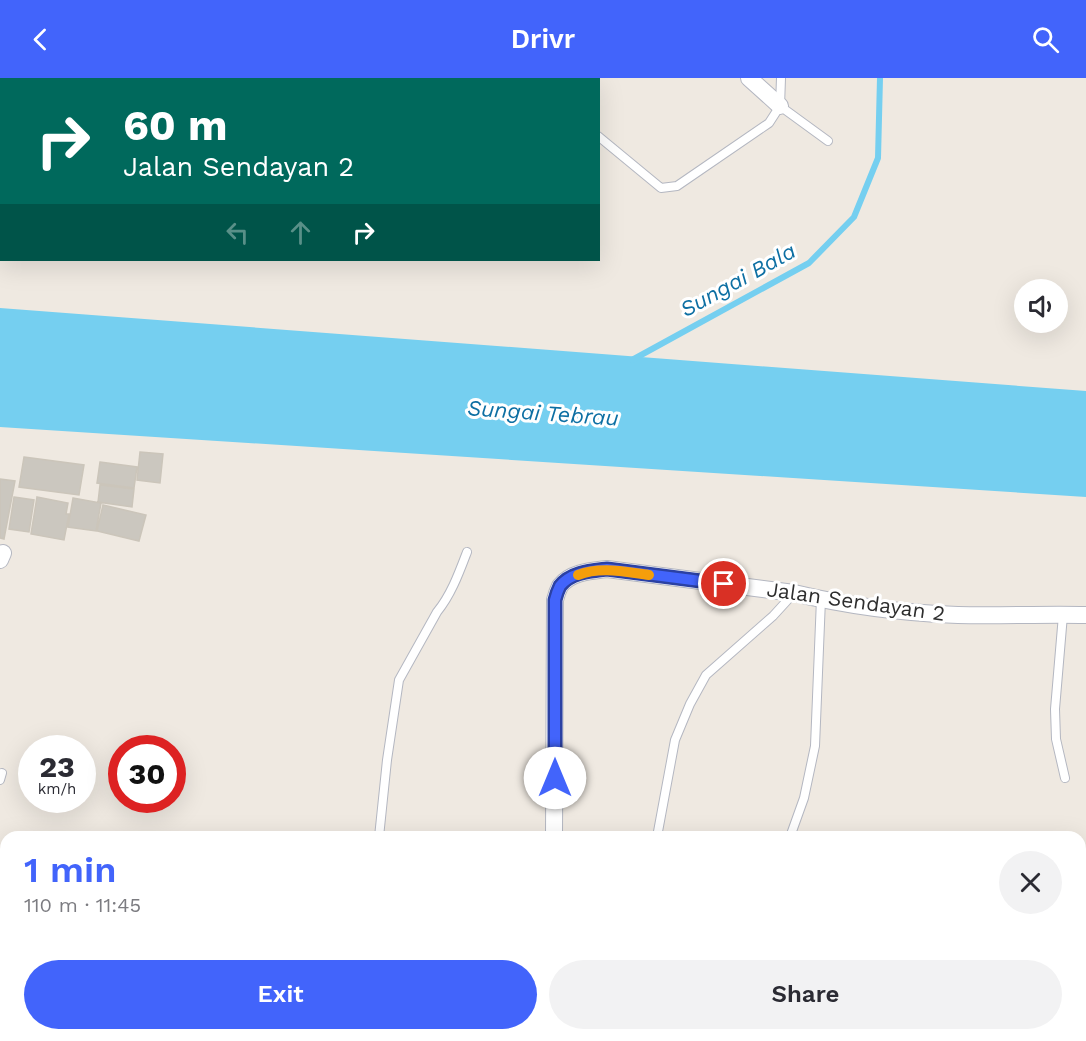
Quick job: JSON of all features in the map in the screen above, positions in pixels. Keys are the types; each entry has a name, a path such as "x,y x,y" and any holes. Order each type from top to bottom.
{"street":[{"path":"749,78 780,106"},
{"name":"Jalan Sendayan 2","path":"554,831 555,600 560,587 572,577 588,571 607,569 795,593 890,610 958,615 1086,615"}],"lane":[{"path":"600,138 661,188 676,186 769,123 780,106 781,78"},
{"path":"780,106 828,141"},
{"path":"380,831 399,680 444,602 467,552"},
{"path":"658,831 675,740 690,704 706,675 773,616 795,593"},
{"path":"792,831 804,798 815,746 820,599"},
{"path":"1063,615 1055,709 1056,739 1065,778"}],"water":[{"name":"Sungai Tebrau","path":"0,308 1086,391 1086,497 0,427"}],"building":[{"path":"140,452 163,454 160,483 137,480"},
{"path":"24,457 84,465 79,495 19,487"},
{"path":"100,462 137,467 134,488 97,483"},
{"path":"0,479 15,481 4,539 0,538"},
{"path":"100,485 134,489 132,507 98,502"},
{"path":"14,497 34,500 29,532 9,529"},
{"path":"37,497 68,503 66,514 69,514 64,540 31,534"},
{"path":"73,498 101,503 96,531 68,527"},
{"path":"103,505 146,515 139,541 97,531"}],"waterway":[{"name":"Sungai Bala","path":"632,360 809,263 854,217 878,158 880,78"}],"slow traffic":[{"path":"578,575 588,571 607,569 649,575"}],"route":[{"path":"555,778 555,600 560,587 572,577 588,571 607,569 724,584"}]}
